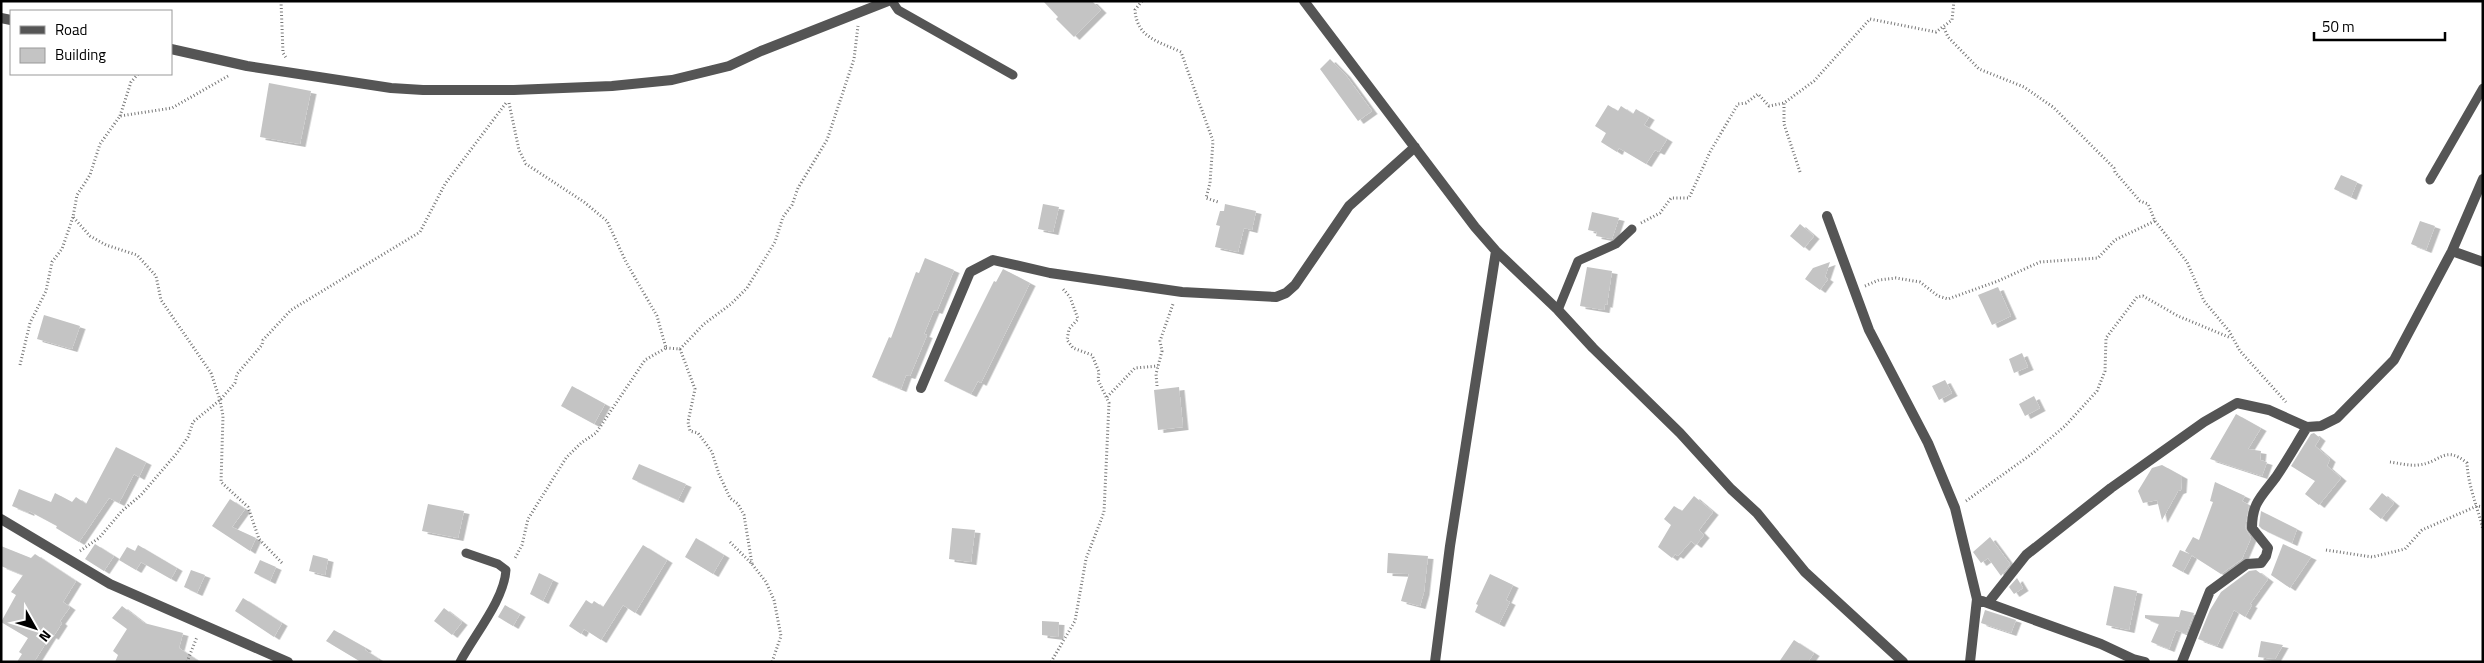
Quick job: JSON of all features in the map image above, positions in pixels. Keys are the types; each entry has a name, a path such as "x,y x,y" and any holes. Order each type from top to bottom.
{"street":[{"path":"172,49 247,66 391,88 422,90 612,86 672,80 729,66 888,1"},
{"path":"1304,1 1496,251 1558,310 1592,348 1680,433 1730,489 1757,513 1805,572 1903,662"},
{"path":"921,388 970,272 993,260 1050,273 1182,292 1264,298 1286,293 1295,285 1349,206 1415,147"},
{"path":"1988,603 2026,555 2111,488 2204,422 2237,403 2269,410 2307,427 2322,426 2337,418 2394,360 2452,251 2483,179"},
{"path":"1827,216 1869,330 1928,443 1955,508 1977,599 1970,662"},
{"path":"1435,662 1450,546 1496,251"},
{"path":"2452,251 2483,262"},
{"path":"2182,662 2210,591 2247,564 2260,563 2266,556 2268,548 2252,528 2252,514 2262,492 2276,477 2307,427"},
{"path":"1,519 110,584 288,662"},
{"path":"1977,599 2102,644 2133,659 2145,662"}],"lane":[{"path":"892,1 898,10 1012,75"},
{"path":"2430,180 2483,88"},
{"path":"1558,310 1578,261 1616,244 1632,228"},
{"path":"460,662 494,607 505,583 506,570 498,564 466,553"}],"path":[{"path":"281,1 282,52 295,72"},
{"path":"1142,1 1135,10 1136,24 1147,35 1180,52 1213,141 1210,183 1206,198 1218,202"},
{"path":"1632,228 1660,213 1671,198 1689,198 1710,152 1738,104 1746,103 1758,94 1769,106 1784,103 1814,81 1870,20 1936,32 1944,28 1952,20 1954,1"},
{"path":"680,349 704,324 747,288 775,242 783,217 792,205 798,188 828,140 854,59 860,13"},
{"path":"1944,28 1948,37 1979,69 2024,87 2053,108 2114,168 2114,172 2140,201 2148,204 2155,221 2187,262 2204,301 2240,351 2290,406"},
{"path":"120,116 172,108 247,66"},
{"path":"20,365 30,324 46,291 52,262 62,249 73,217 76,195 90,175 100,144 120,116 131,82 137,75"},
{"path":"70,561 86,546 99,538 122,511 141,495 177,453 188,437 193,422 220,400 235,383 237,374 262,345 263,340 290,310 420,232 445,184 508,100 519,150 526,164 584,202 607,221 626,262 657,316 666,348"},
{"path":"1784,103 1784,124 1800,172"},
{"path":"73,217 90,236 106,245 137,255 156,276 161,300 211,373 220,400 223,452 221,482 248,507 259,539 283,564"},
{"path":"1855,290 1879,280 1896,278 1920,282 1938,296 1948,299 1998,281 2040,262 2098,258 2115,240 2155,221"},
{"path":"1050,273 1070,297 1078,319 1069,330 1067,340 1073,348 1092,355 1099,372 1098,380 1109,403 1104,512 1086,559 1075,621 1051,662"},
{"path":"1157,386 1158,366 1162,351 1160,341 1173,304 1182,292"},
{"path":"1955,508 2033,454 2065,426 2097,391 2105,371 2106,338 2136,298 2143,296 2178,316 2232,338"},
{"path":"506,570 513,563 522,545 528,519 566,458 580,443 596,433 645,360 666,348 680,349"},
{"path":"680,349 695,389 688,422 690,431 698,433 712,452 726,490 744,515 752,564"},
{"path":"1107,397 1136,368 1158,366"},
{"path":"2390,462 2419,466 2448,454 2456,455 2467,463 2468,480 2483,530"},
{"path":"2326,550 2372,557 2405,549 2422,530 2477,506 2483,507"},
{"path":"730,542 752,564 766,582 778,614 781,636 772,662"},
{"path":"187,662 202,624"}],"building":[{"path":"1043,1 1092,1 1101,10 1074,37 1056,19 1058,17"},
{"path":"1330,59 1345,74 1372,111 1358,121 1320,69"},
{"path":"269,83 311,91 300,144 260,137"},
{"path":"1608,105 1618,111 1621,106 1633,114 1636,109 1649,117 1644,125 1667,139 1659,152 1655,150 1646,164 1619,148 1617,152 1601,142 1606,133 1595,126"},
{"path":"2341,175 2357,182 2351,197 2334,189"},
{"path":"1043,204 1059,207 1053,232 1038,229"},
{"path":"1225,204 1256,211 1252,230 1244,228 1238,252 1215,247 1220,226 1216,225 1220,211 1224,211"},
{"path":"1592,212 1619,218 1612,239 1596,236 1597,232 1588,230"},
{"path":"2420,221 2435,226 2426,250 2411,244"},
{"path":"1800,224 1814,236 1804,248 1790,236"},
{"path":"925,258 954,270 937,311 934,310 924,334 927,335 910,376 906,375 901,389 872,377 889,337 891,338 916,272 919,273"},
{"path":"1830,262 1825,277 1828,279 1820,290 1805,279 1813,268"},
{"path":"1587,267 1612,271 1607,305 1605,304 1604,310 1580,306"},
{"path":"1003,269 1030,283 981,383 978,381 971,394 944,381 994,281 996,282"},
{"path":"1998,287 2011,316 1992,325 1978,295"},
{"path":"44,315 80,326 72,349 37,339"},
{"path":"2022,353 2028,367 2014,373 2009,359"},
{"path":"1945,380 1952,393 1939,400 1932,386"},
{"path":"572,386 605,404 594,424 561,406"},
{"path":"1179,387 1183,427 1158,430 1154,390"},
{"path":"2034,396 2040,408 2025,416 2019,404"},
{"path":"2236,414 2261,428 2248,449 2261,451 2260,460 2267,462 2262,476 2210,459"},
{"path":"2314,433 2320,438 2315,446 2330,459 2327,466 2341,478 2319,505 2305,494 2315,481 2291,466 2311,434"},
{"path":"116,447 146,462 139,477 134,474 119,503 109,498 79,542 56,528 57,526 29,511 29,513 12,506 19,489 51,502 55,493 72,502 76,497 86,504"},
{"path":"639,464 686,484 678,500 632,479"},
{"path":"2162,465 2182,476 2181,490 2178,491 2162,520 2157,500 2143,503 2138,491 2152,468"},
{"path":"2215,482 2245,496 2242,501 2249,505 2245,528 2251,538 2242,559 2221,574 2185,551 2193,537 2199,540 2213,502 2210,501"},
{"path":"2382,493 2394,503 2381,519 2369,509"},
{"path":"1694,496 1713,512 1699,530 1704,535 1696,545 1691,541 1678,556 1675,554 1672,558 1658,547 1671,525 1664,519 1674,506 1682,511"},
{"path":"230,499 245,509 232,527 256,538 250,551 212,526"},
{"path":"428,504 464,511 458,538 422,531"},
{"path":"2261,511 2297,529 2292,543 2259,526"},
{"path":"952,528 975,530 971,562 949,559"},
{"path":"1990,537 2010,564 2001,576 1988,558 1981,563 1973,552"},
{"path":"696,538 724,555 713,574 685,557"},
{"path":"95,544 114,556 104,571 85,559"},
{"path":"2283,544 2311,557 2290,588 2271,575"},
{"path":"138,545 177,568 171,579 141,562 136,570 119,560 127,547 135,551"},
{"path":"643,545 667,560 635,613 623,605 601,640 584,629 581,634 569,626 586,600 592,604 594,601 603,607"},
{"path":"1,546 31,558 35,554 76,581 63,602 70,607 60,621 62,623 53,637 51,635 34,662 17,662 22,654 19,652 28,638 1,622 16,595 11,592 23,575 1,566"},
{"path":"2180,550 2192,555 2183,572 2172,566"},
{"path":"1388,553 1428,556 1424,592 1420,606 1401,601 1409,574 1387,573"},
{"path":"313,555 328,559 325,575 309,571"},
{"path":"260,560 276,567 270,581 254,573"},
{"path":"191,570 205,575 197,593 184,587"},
{"path":"2256,570 2268,579 2250,604 2252,605 2245,617 2234,610 2217,646 2198,639 2210,610 2221,592 2249,571"},
{"path":"539,573 553,580 543,601 530,594"},
{"path":"1490,574 1513,585 1506,600 1510,602 1499,624 1475,612 1478,605 1476,604"},
{"path":"2017,578 2023,588 2014,594 2009,587"},
{"path":"2114,586 2137,591 2129,630 2106,625"},
{"path":"243,598 282,623 274,637 235,611"},
{"path":"505,605 520,614 513,626 498,617"},
{"path":"122,606 144,623 183,633 179,648 200,662 115,662 118,655 113,651 127,629 112,618"},
{"path":"444,608 462,622 452,635 434,621"},
{"path":"1985,610 2016,620 2011,633 1981,623"},
{"path":"2181,610 2194,613 2186,634 2176,630 2169,649 2151,642 2159,624 2145,618 2145,615 2179,617"},
{"path":"1042,621 1059,622 1058,637 1042,635"},
{"path":"334,630 366,648 365,650 379,659 377,662 361,662 326,641"},
{"path":"1794,640 1814,653 1808,662 1779,662"},
{"path":"2261,641 2283,645 2275,659 2258,657"}]}
